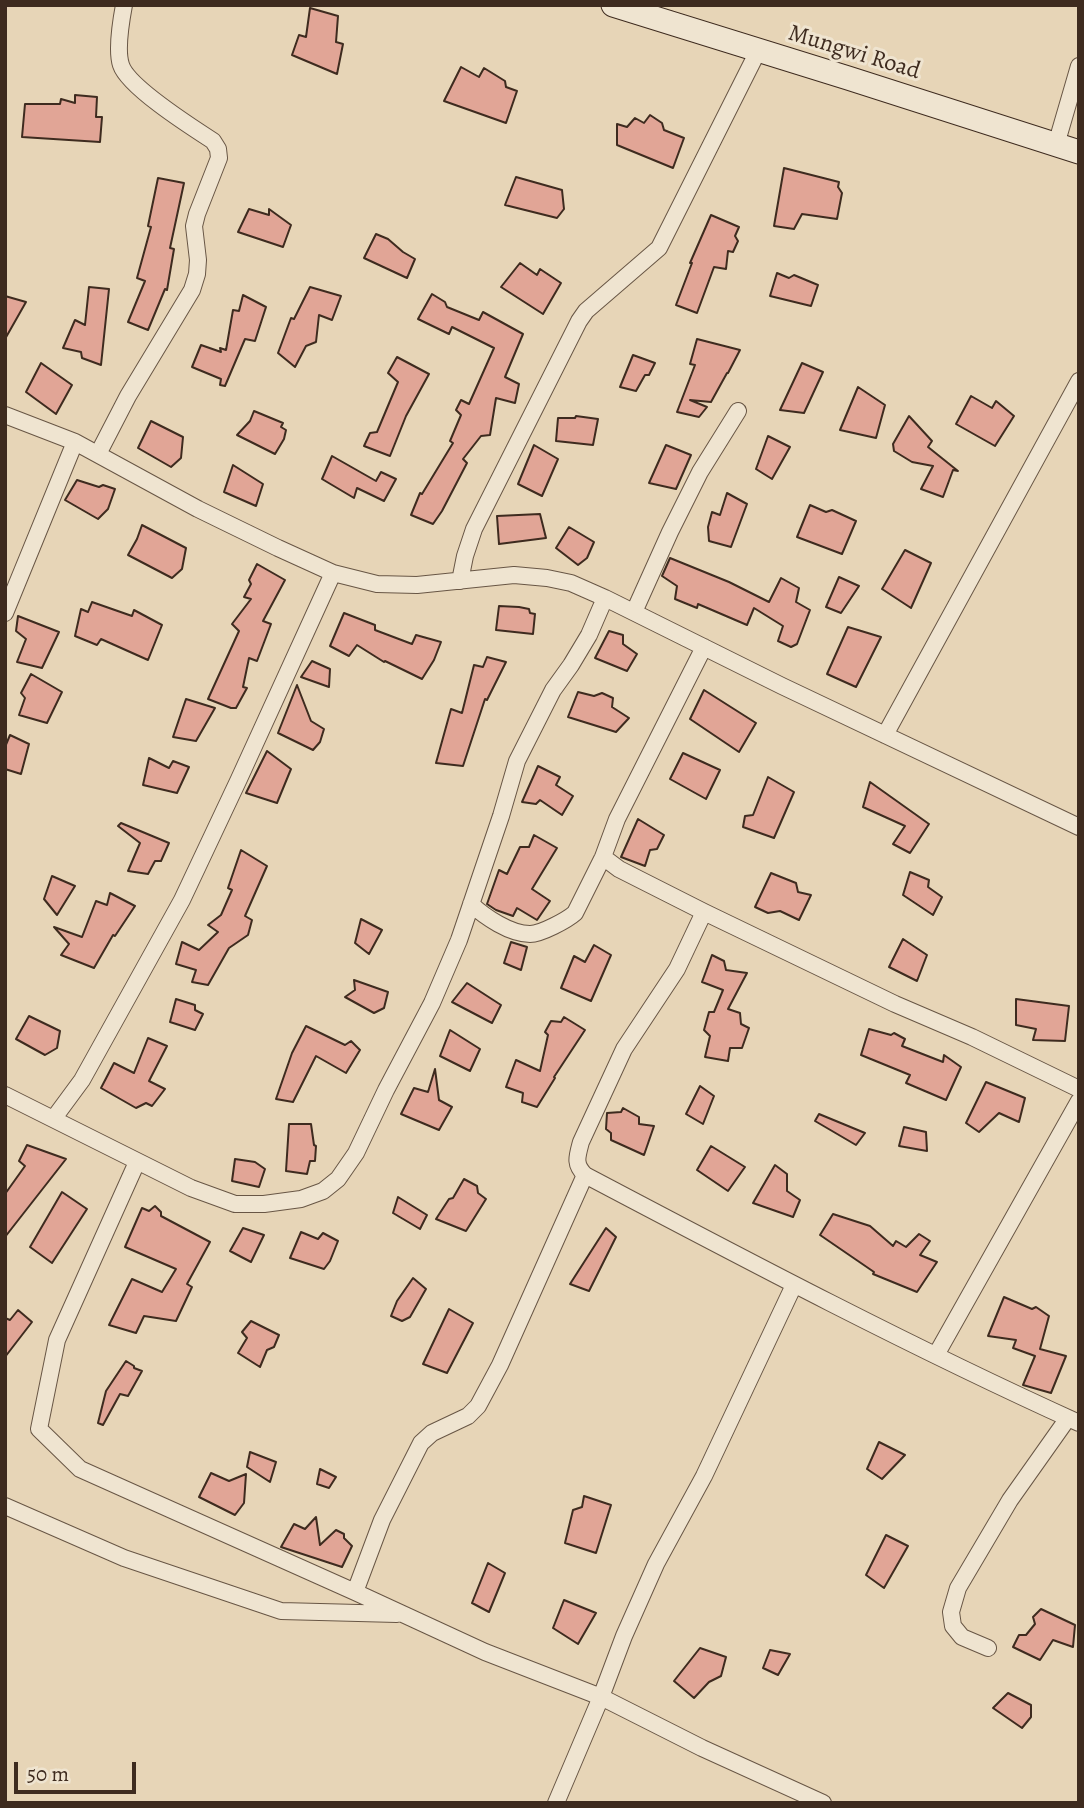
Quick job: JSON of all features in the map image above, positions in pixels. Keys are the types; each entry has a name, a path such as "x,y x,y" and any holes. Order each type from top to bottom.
{"main road":[{"name":"Mungwi Road","path":"613,5 1079,152"}],"street":[{"path":"98,454 128,396 192,290 198,260 194,226 219,158 214,141 132,82 121,66 124,5"},
{"path":"460,581 474,529 579,321 586,311 659,248 758,51"},
{"path":"1056,145 1079,66"},
{"path":"885,735 1079,381"},
{"path":"634,612 700,472 738,411"},
{"path":"5,415 75,442 209,514 332,573 377,584 417,585 514,575 571,583 1079,827"},
{"path":"5,613 75,442"},
{"path":"54,1118 93,1062 182,900 332,573"},
{"path":"5,1094 191,1188 234,1204 264,1204 301,1199 323,1191 338,1179 356,1153 432,1003 459,940 517,761 547,699 589,635 605,598"},
{"path":"471,904 492,921 530,934 568,919 575,913 603,857 617,819 704,647"},
{"path":"603,857 619,869 704,912 1079,1089"},
{"path":"704,912 677,969 624,1049 581,1142 577,1158 578,1168 584,1175 794,1285 1074,1420 1010,1500 958,1588 951,1612 953,1626 962,1637 988,1648"},
{"path":"936,1355 1079,1101"},
{"path":"137,1162 57,1340 39,1429 80,1469 485,1652 601,1697 702,1748 822,1803"},
{"path":"355,1592 382,1520 421,1443 432,1433 468,1416 478,1406 500,1365 584,1175"},
{"path":"556,1803 656,1564 704,1476 794,1285"},
{"path":"5,1506 124,1558 281,1611 403,1614"}],"building":[{"path":"310,8 338,16 336,42 343,44 337,74 292,55 299,35 306,37"},
{"path":"461,67 479,77 484,68 505,81 506,87 517,91 506,123 444,101"},
{"path":"75,95 97,97 96,117 102,117 100,142 22,137 25,104 60,104 61,99 75,103"},
{"path":"650,115 662,123 664,130 684,138 673,168 617,145 617,124 627,127 635,118 644,123"},
{"path":"784,168 839,182 838,187 842,193 837,219 802,214 794,229 774,226"},
{"path":"516,177 562,190 564,209 557,218 505,205"},
{"path":"158,178 184,183 170,248 174,249 167,290 165,289 148,330 128,322 145,281 137,278 151,227 148,226"},
{"path":"249,209 269,215 269,209 291,225 283,247 238,232"},
{"path":"711,215 739,227 735,236 738,241 733,252 728,251 726,269 714,267 697,313 676,305 690,263"},
{"path":"376,234 388,239 415,259 407,278 364,258"},
{"path":"520,263 537,275 540,269 561,283 543,314 501,287"},
{"path":"777,273 789,278 794,275 818,285 811,306 770,296"},
{"path":"89,287 109,289 101,365 82,358 81,352 63,348 75,320 85,325"},
{"path":"310,287 341,296 332,320 319,315 316,342 306,346 295,367 278,353 291,318 294,319"},
{"path":"432,294 445,302 447,307 479,320 483,312 523,334 505,377 519,384 515,403 496,398 490,435 481,436 463,459 467,463 433,524 411,515 420,493 422,494 453,443 450,441 461,415 456,410 461,400 469,404 494,348 452,327 449,334 418,319"},
{"path":"243,295 266,307 255,341 245,339 225,386 220,385 221,379 192,367 201,345 221,352 220,348 226,350 233,310 239,311"},
{"path":"5,296 26,302 5,339"},
{"path":"697,339 740,350 711,402 690,400 707,407 699,417 677,412 695,365 690,364"},
{"path":"633,355 655,363 636,391 620,387"},
{"path":"397,357 429,374 406,416 390,456 364,446 370,433 377,432 398,382 388,373"},
{"path":"41,363 72,385 56,414 26,392"},
{"path":"802,363 823,372 804,413 780,410"},
{"path":"858,387 885,405 876,438 840,430"},
{"path":"971,396 992,408 996,401 1014,416 995,446 956,424"},
{"path":"254,411 283,423 281,427 286,430 284,439 275,454 237,435 250,421"},
{"path":"576,416 598,419 593,445 556,441 558,418"},
{"path":"909,416 932,441 928,447 958,471 953,470 943,497 921,489 933,466 912,462 894,451 893,444"},
{"path":"151,421 183,437 181,458 171,467 138,448"},
{"path":"768,436 790,447 772,479 756,469"},
{"path":"534,445 558,459 542,496 518,484"},
{"path":"666,445 691,455 676,489 649,483"},
{"path":"332,456 376,481 381,472 396,479 384,501 357,488 354,498 322,479"},
{"path":"233,465 263,484 256,506 224,492"},
{"path":"77,480 115,489 108,509 98,519 65,500"},
{"path":"727,493 747,504 731,547 709,541 708,527 712,512 720,515"},
{"path":"810,505 826,512 832,510 856,521 842,554 797,537"},
{"path":"540,514 546,538 499,544 497,516"},
{"path":"142,525 186,548 182,569 172,578 128,555"},
{"path":"569,527 594,542 587,558 578,565 556,548"},
{"path":"905,550 931,563 911,608 882,589"},
{"path":"670,558 769,602 781,578 799,588 796,602 810,610 797,644 791,647 778,641 783,626 754,608 747,625 698,604 697,608 675,599 677,586 662,576"},
{"path":"257,564 285,580 263,621 271,624 257,661 249,658 243,687 247,688 236,708 231,708 208,699 239,631 232,624 251,599 244,597"},
{"path":"839,577 859,586 841,613 826,607"},
{"path":"92,602 132,616 134,610 162,625 148,660 101,639 97,645 75,636 81,609 88,612"},
{"path":"499,606 529,609 530,613 535,614 533,634 496,630"},
{"path":"344,613 375,625 375,630 412,644 416,635 441,642 422,679 384,662 357,645 349,656 330,646"},
{"path":"18,616 59,632 42,668 17,662 26,639 16,631"},
{"path":"848,627 881,637 856,687 827,674"},
{"path":"609,631 623,635 623,644 637,654 627,671 595,658"},
{"path":"487,657 506,662 487,700 485,699 463,766 436,763 451,709 462,713 474,665 483,667"},
{"path":"312,661 330,669 329,687 301,677"},
{"path":"31,674 62,692 47,723 19,715 25,698 21,693"},
{"path":"297,685 311,721 324,729 320,742 313,750 278,733"},
{"path":"704,690 756,723 739,752 690,719"},
{"path":"578,692 594,696 602,693 613,698 612,707 629,718 616,732 568,717"},
{"path":"186,699 215,708 196,741 173,737"},
{"path":"10,735 29,744 21,774 5,769 5,747"},
{"path":"267,751 291,769 277,803 246,793"},
{"path":"683,753 720,770 706,799 670,779"},
{"path":"149,758 169,768 173,761 189,767 177,793 143,785"},
{"path":"538,766 560,777 556,785 573,796 562,815 540,800 536,804 522,802"},
{"path":"768,777 794,792 774,838 743,827 745,816 753,815"},
{"path":"870,782 929,824 910,853 893,844 905,826 863,807"},
{"path":"638,819 664,835 657,849 650,850 645,866 621,857"},
{"path":"121,823 169,843 161,861 155,861 148,874 128,871 140,843 118,826"},
{"path":"534,835 557,848 532,889 550,901 537,920 517,908 513,916 487,904 499,870 507,874 520,847 529,847"},
{"path":"241,850 267,866 245,916 252,920 248,935 229,948 208,985 192,982 196,970 176,964 182,942 199,950 218,932 208,925 221,915 232,890 228,888"},
{"path":"910,872 929,880 928,887 942,897 933,915 903,895"},
{"path":"771,873 796,883 798,892 811,895 799,920 780,911 768,913 755,907"},
{"path":"52,876 75,886 57,915 44,899"},
{"path":"110,893 135,906 115,936 113,935 94,968 61,955 69,944 54,927 82,937 96,901 107,905"},
{"path":"361,919 382,930 369,954 355,943"},
{"path":"903,939 927,955 917,981 889,967"},
{"path":"511,942 527,947 521,970 504,963"},
{"path":"594,945 611,955 591,1001 561,988 574,956 585,962"},
{"path":"712,955 724,961 726,970 747,973 728,1009 740,1013 741,1024 749,1028 742,1048 730,1048 728,1061 705,1057 710,1036 704,1030 709,1012 714,1012 723,990 702,982"},
{"path":"354,980 388,992 384,1008 374,1013 345,997 355,990"},
{"path":"467,983 501,1005 492,1023 452,1002"},
{"path":"176,999 195,1005 195,1010 203,1014 195,1030 170,1022"},
{"path":"1016,999 1069,1006 1065,1041 1033,1040 1036,1029 1016,1025"},
{"path":"29,1016 60,1031 57,1048 45,1055 16,1039"},
{"path":"564,1017 585,1030 537,1107 522,1102 523,1093 506,1087 516,1060 540,1071 548,1035 545,1032 551,1021 561,1022"},
{"path":"306,1026 345,1045 351,1041 360,1050 346,1073 316,1056 293,1102 276,1099 292,1053"},
{"path":"869,1029 891,1035 894,1033 905,1039 902,1046 943,1062 944,1055 961,1067 946,1100 906,1083 910,1075 861,1055"},
{"path":"450,1030 480,1049 470,1071 440,1056"},
{"path":"148,1038 167,1046 149,1081 165,1089 152,1106 146,1103 136,1108 101,1088 114,1063 134,1073"},
{"path":"435,1069 439,1100 452,1107 439,1130 401,1114 414,1088 428,1092"},
{"path":"986,1082 1025,1098 1019,1122 999,1113 979,1132 966,1123"},
{"path":"700,1086 714,1096 703,1124 686,1114"},
{"path":"623,1108 639,1117 639,1124 654,1126 644,1155 611,1140 611,1133 606,1129 607,1113 621,1112"},
{"path":"819,1114 865,1133 856,1145 815,1121"},
{"path":"289,1124 311,1124 316,1146 315,1161 310,1161 307,1174 286,1171"},
{"path":"904,1127 926,1132 927,1151 899,1146"},
{"path":"27,1145 66,1159 5,1237 5,1194 25,1166 19,1161"},
{"path":"711,1146 745,1167 728,1191 697,1170"},
{"path":"235,1159 255,1162 265,1169 259,1187 232,1181"},
{"path":"775,1165 787,1174 787,1191 800,1200 793,1217 753,1203"},
{"path":"464,1179 477,1186 478,1193 486,1199 466,1231 436,1219"},
{"path":"62,1192 87,1209 52,1263 30,1247"},
{"path":"398,1197 427,1215 420,1229 393,1213"},
{"path":"155,1206 161,1216 210,1242 187,1284 192,1287 176,1321 144,1316 136,1333 109,1325 132,1279 162,1292 176,1269 125,1247 142,1208 149,1211"},
{"path":"833,1214 870,1226 893,1246 896,1241 906,1247 919,1234 930,1241 920,1255 937,1262 917,1292 873,1274 874,1272 820,1235"},
{"path":"243,1228 264,1235 251,1262 230,1251"},
{"path":"606,1228 616,1237 589,1291 570,1284"},
{"path":"301,1232 318,1239 323,1233 338,1241 324,1269 290,1258"},
{"path":"413,1278 426,1289 410,1317 402,1321 391,1316 397,1301"},
{"path":"1004,1297 1032,1309 1036,1307 1049,1316 1040,1349 1066,1356 1051,1393 1023,1385 1035,1356 1013,1348 1016,1340 988,1336"},
{"path":"449,1309 473,1323 447,1373 423,1364"},
{"path":"18,1310 32,1322 5,1357 5,1318 10,1320"},
{"path":"251,1321 279,1335 274,1347 267,1350 260,1367 238,1353 247,1338 242,1332"},
{"path":"126,1361 142,1371 128,1396 120,1394 103,1425 98,1423 106,1391"},
{"path":"879,1442 905,1455 882,1479 867,1469"},
{"path":"250,1452 276,1462 270,1482 247,1467"},
{"path":"320,1469 336,1477 329,1488 317,1484"},
{"path":"211,1473 229,1481 246,1474 244,1503 235,1515 199,1497"},
{"path":"584,1496 611,1505 596,1553 565,1543 573,1510 582,1507"},
{"path":"316,1517 320,1545 336,1530 344,1534 344,1538 352,1546 342,1567 281,1547 294,1524 305,1529"},
{"path":"886,1535 908,1546 884,1588 866,1575"},
{"path":"488,1563 505,1573 489,1612 472,1603"},
{"path":"564,1600 596,1613 578,1644 553,1628"},
{"path":"1041,1609 1075,1625 1073,1647 1053,1640 1040,1660 1013,1647 1019,1635 1026,1635 1035,1624 1033,1617"},
{"path":"700,1648 726,1657 721,1676 709,1682 694,1698 674,1681"},
{"path":"770,1650 790,1654 778,1675 763,1668"},
{"path":"1008,1693 1031,1705 1031,1717 1022,1728 993,1708"}]}
